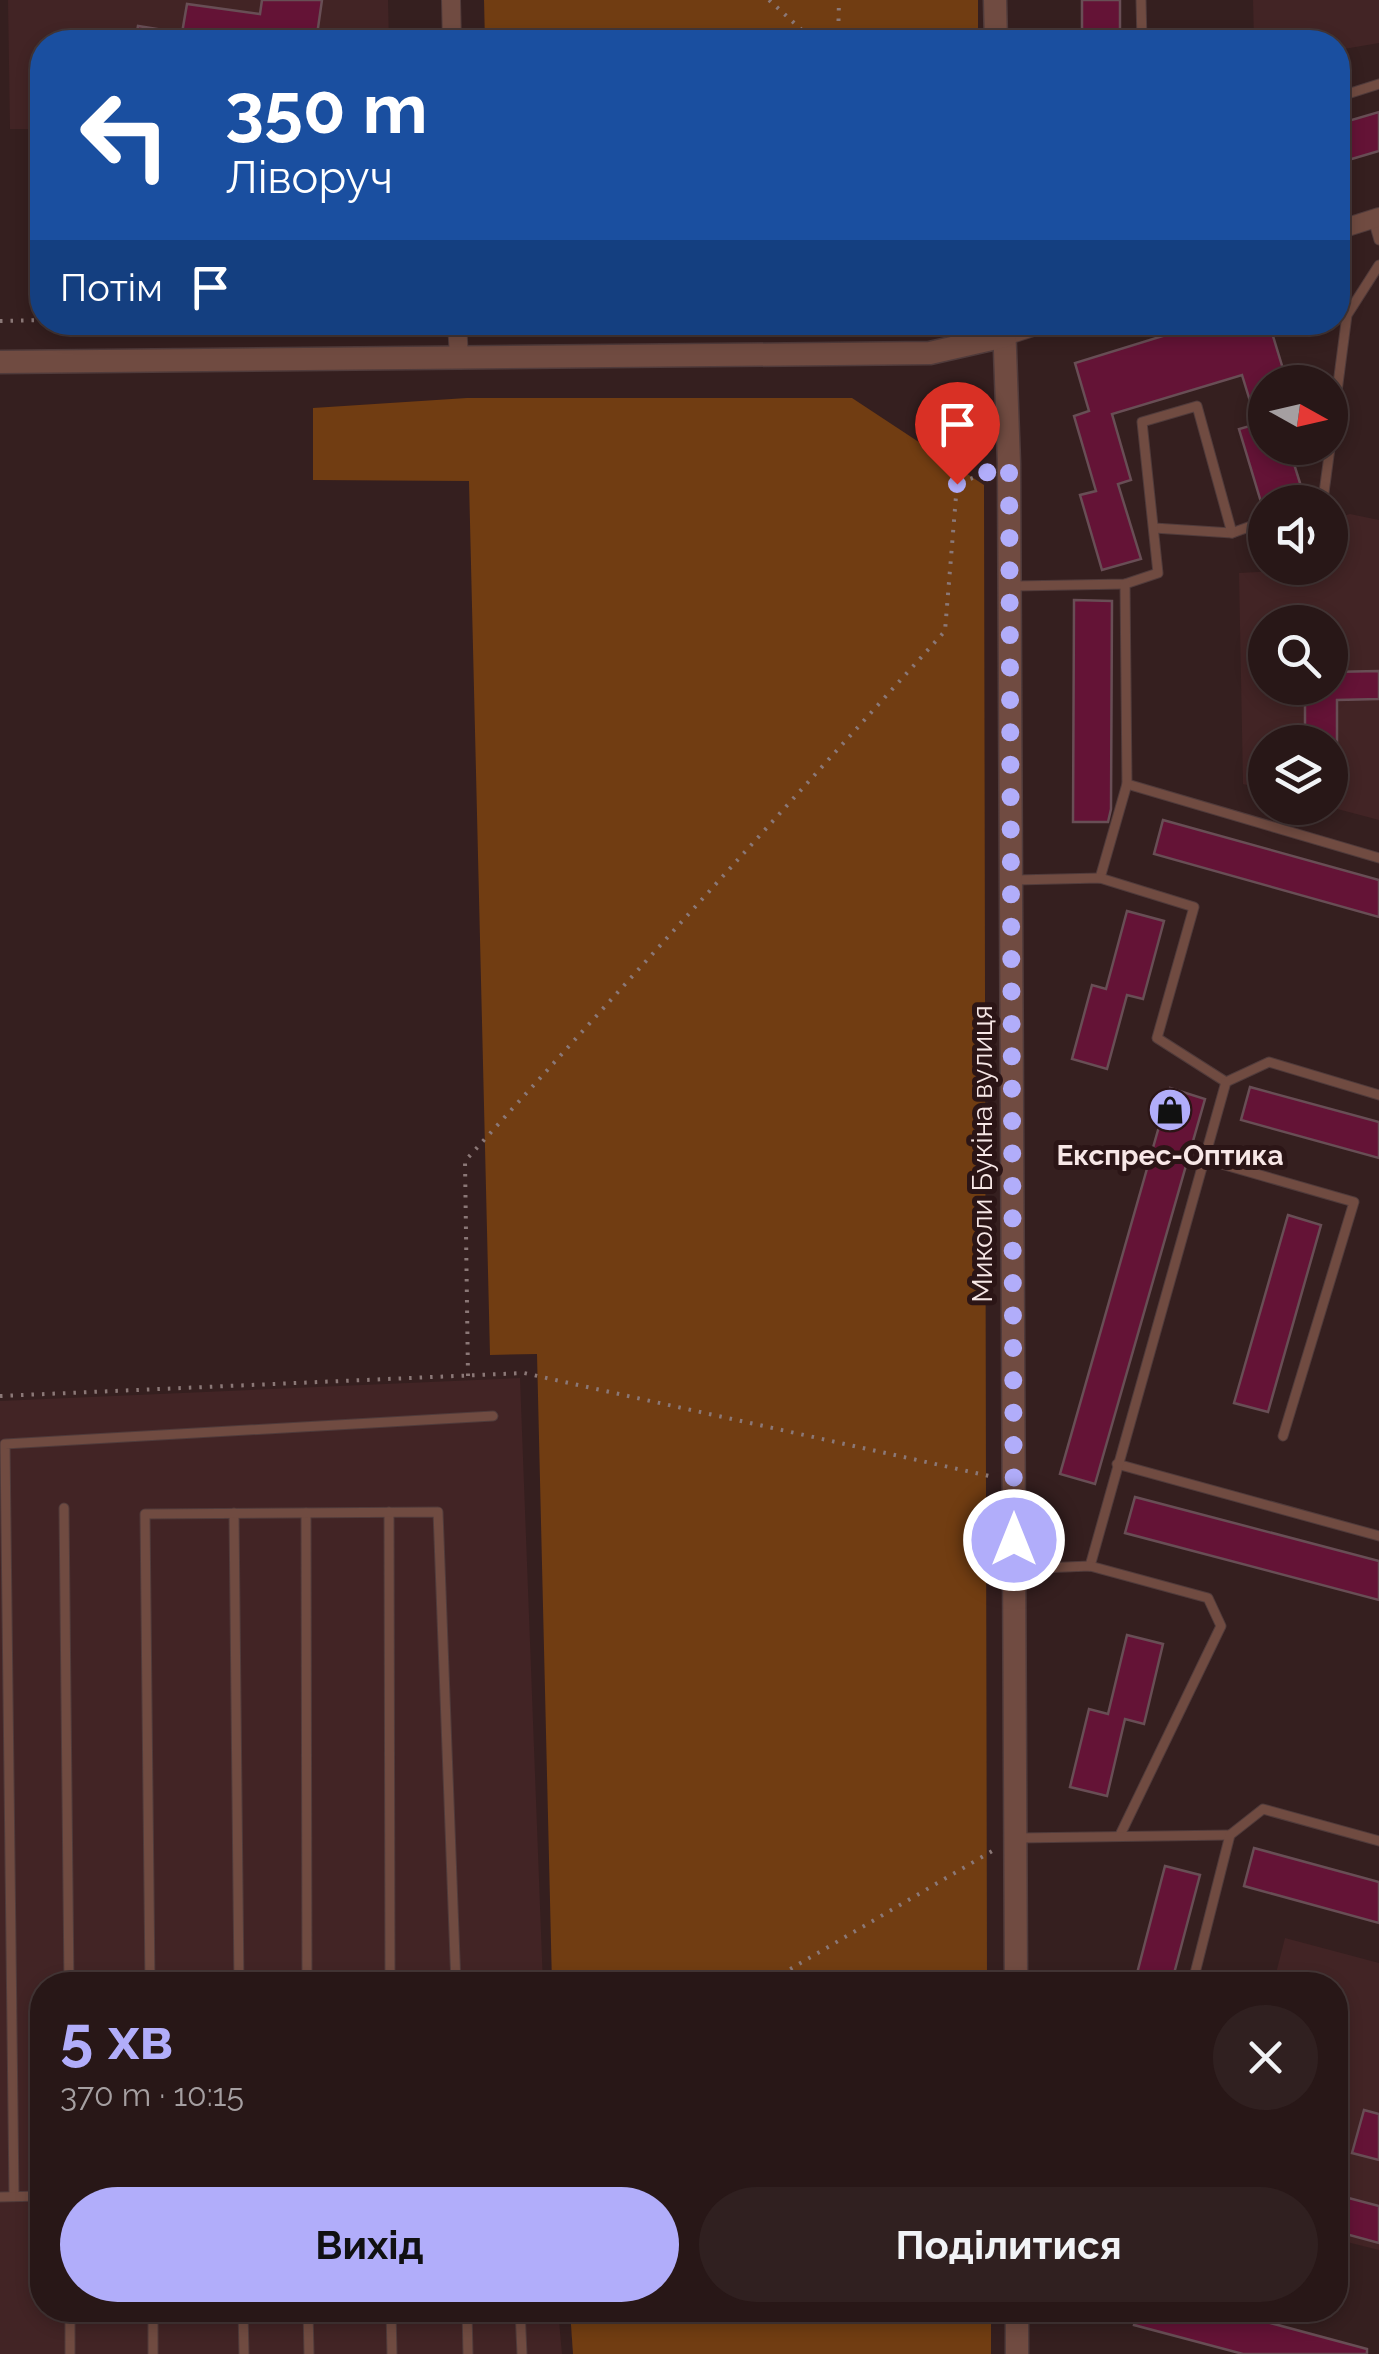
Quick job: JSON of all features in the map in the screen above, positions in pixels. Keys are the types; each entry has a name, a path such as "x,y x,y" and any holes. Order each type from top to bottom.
{"street":[{"path":"451,0 452,30"},
{"path":"996,0 996,30"},
{"path":"1350,226 1376,218"},
{"path":"457,335 458,358"},
{"path":"0,362 930,353 986,335"},
{"name":"Миколи Букіна вулиця","path":"1005,335 1010,586 1016,1972"},
{"path":"1017,2322 1017,2354"}],"lane":[{"path":"1141,0 1142,30"},
{"path":"1350,92 1379,84"},
{"path":"1376,218 1379,240"},
{"path":"1350,310 1379,265"},
{"path":"1341,365 1344,335"},
{"path":"1010,586 1124,584 1158,572 1142,422 1197,406 1232,533"},
{"path":"1154,528 1232,533 1248,527"},
{"path":"1100,878 1127,784 1124,584"},
{"path":"1127,784 1379,858"},
{"path":"1011,880 1100,878 1194,907 1157,1038 1226,1082"},
{"path":"1090,1566 1226,1082 1270,1062 1379,1095"},
{"path":"1204,1159 1354,1202 1283,1436"},
{"path":"14,2196 6,1444 493,1416"},
{"path":"1117,1464 1379,1536"},
{"path":"64,1508 69,1972"},
{"path":"389,1512 390,1972"},
{"path":"150,1972 144,1514 438,1512 456,1972"},
{"path":"234,1513 239,1972"},
{"path":"306,1513 307,1972"},
{"path":"1014,1570 1090,1566 1208,1598 1220,1626 1120,1834"},
{"path":"1195,1972 1230,1835 1263,1809 1379,1841"},
{"path":"1015,1838 1230,1835"},
{"path":"0,2197 30,2196"},
{"path":"70,2322 70,2354"},
{"path":"153,2322 153,2354"},
{"path":"243,2322 244,2354"},
{"path":"308,2322 309,2354"},
{"path":"391,2322 392,2354"},
{"path":"468,2322 468,2354"},
{"path":"521,2322 522,2354"}],"path":[{"path":"770,0 801,30"},
{"path":"838,30 839,0"},
{"path":"0,321 30,320"},
{"path":"468,1376 465,1161 945,630 957,484 1009,464"},
{"path":"0,1396 524,1373 1013,1481"},
{"path":"785,1972 1015,1838"}],"shaded area":[{"path":"8,0 388,0 389,30 30,30 30,129 10,129"},
{"path":"484,0 978,0 978,30 485,30"},
{"path":"1253,0 1379,0 1379,43 1350,48 1350,30 1254,30"},
{"path":"467,398 852,398 984,485 987,1972 552,1972 537,1354 490,1355 469,481 313,480 313,408"},
{"path":"1348,515 1379,520 1379,820 1348,812 1348,725 1248,725 1248,785 1243,784 1239,573 1248,573 1248,585 1348,585"},
{"path":"520,1378 543,1972 30,1972 30,2322 559,2322 562,2354 0,2354 0,1401"},
{"path":"1285,1938 1379,1963 1379,2250 1348,2242 1348,1972 1276,1972"},
{"path":"571,2322 991,2322 991,2354 573,2354"}],"building":[{"path":"262,0 322,0 318,30 183,30 187,4 260,14"},
{"path":"1082,0 1120,0 1120,30 1082,30"},
{"path":"1379,112 1379,151 1350,159 1350,120"},
{"path":"1166,335 1276,335 1273,336 1282,365 1248,365 1248,395 1242,375 1112,414 1131,480 1118,484 1141,559 1102,570 1080,495 1096,491 1074,416 1089,411 1075,363"},
{"path":"1248,426 1248,459 1239,429"},
{"path":"1250,465 1294,465 1301,485 1256,485"},
{"path":"1074,600 1112,601 1108,822 1073,822"},
{"path":"1379,671 1379,699 1348,700 1348,672"},
{"path":"1305,705 1337,705 1337,725 1305,725"},
{"path":"1163,820 1379,880 1379,917 1154,854"},
{"path":"1127,911 1164,921 1143,999 1127,995 1107,1069 1072,1059 1092,985 1106,989"},
{"path":"1250,1087 1379,1122 1379,1158 1241,1120"},
{"path":"1170,1088 1205,1099 1095,1484 1060,1474"},
{"path":"1288,1215 1321,1225 1268,1412 1234,1403"},
{"path":"1135,1497 1379,1561 1379,1600 1125,1533"},
{"path":"1127,1635 1163,1644 1144,1724 1125,1719 1107,1796 1070,1787 1089,1709 1108,1714"},
{"path":"1254,1848 1379,1882 1379,1923 1244,1886"},
{"path":"1165,1866 1200,1875 1174,1972 1137,1972"},
{"path":"1364,2110 1379,2114 1379,2160 1352,2153"},
{"path":"1348,2198 1379,2206 1379,2243 1348,2235"},
{"path":"1267,2322 1367,2349 1367,2354 1243,2354 1134,2325"}],"place":[{"name":"Експрес-Оптика","path":"1170,1110"}],"route":[{"path":"957,484 1009,464 1014,1540"}]}
